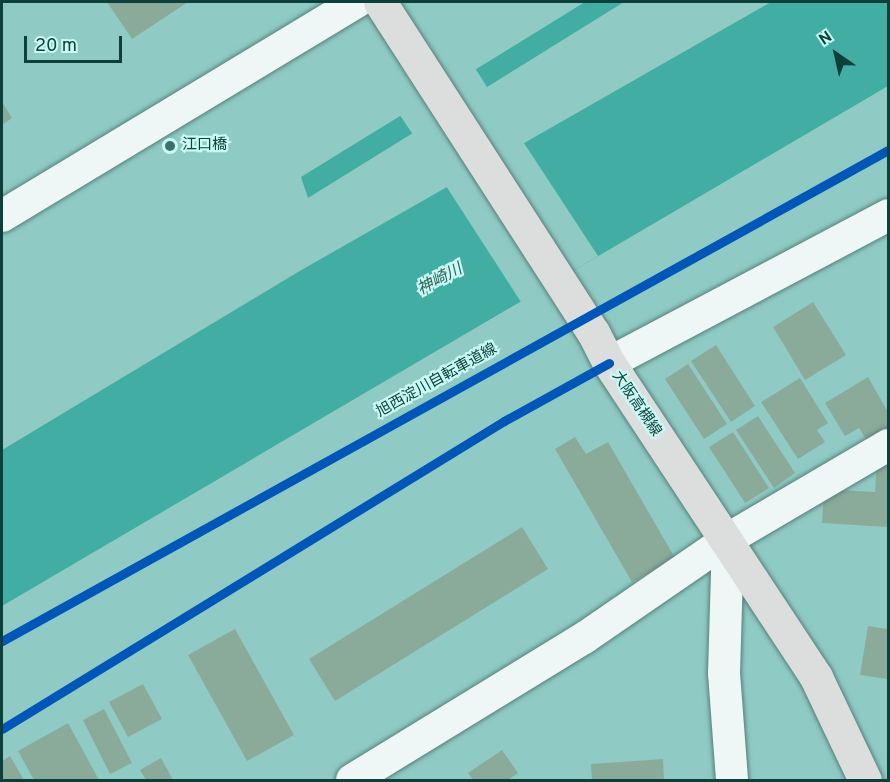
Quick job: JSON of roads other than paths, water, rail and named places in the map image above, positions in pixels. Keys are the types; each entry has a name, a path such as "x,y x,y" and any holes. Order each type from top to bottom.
{"main road":[{"name":"大阪高槻線","path":"386,13 593,332 609,363 728,539 816,677 865,780"}],"street":[{"path":"2,216 357,2"},
{"path":"609,363 888,215"},
{"path":"352,780 584,638 728,539 888,445"},
{"path":"728,539 724,673 732,780"}],"water":[{"path":"585,2 624,2 308,198 301,177"},
{"name":"神崎川","path":"771,2 888,2 888,86 2,606 2,450 298,272"}],"place":[{"name":"江口橋","path":"170,146"}]}
